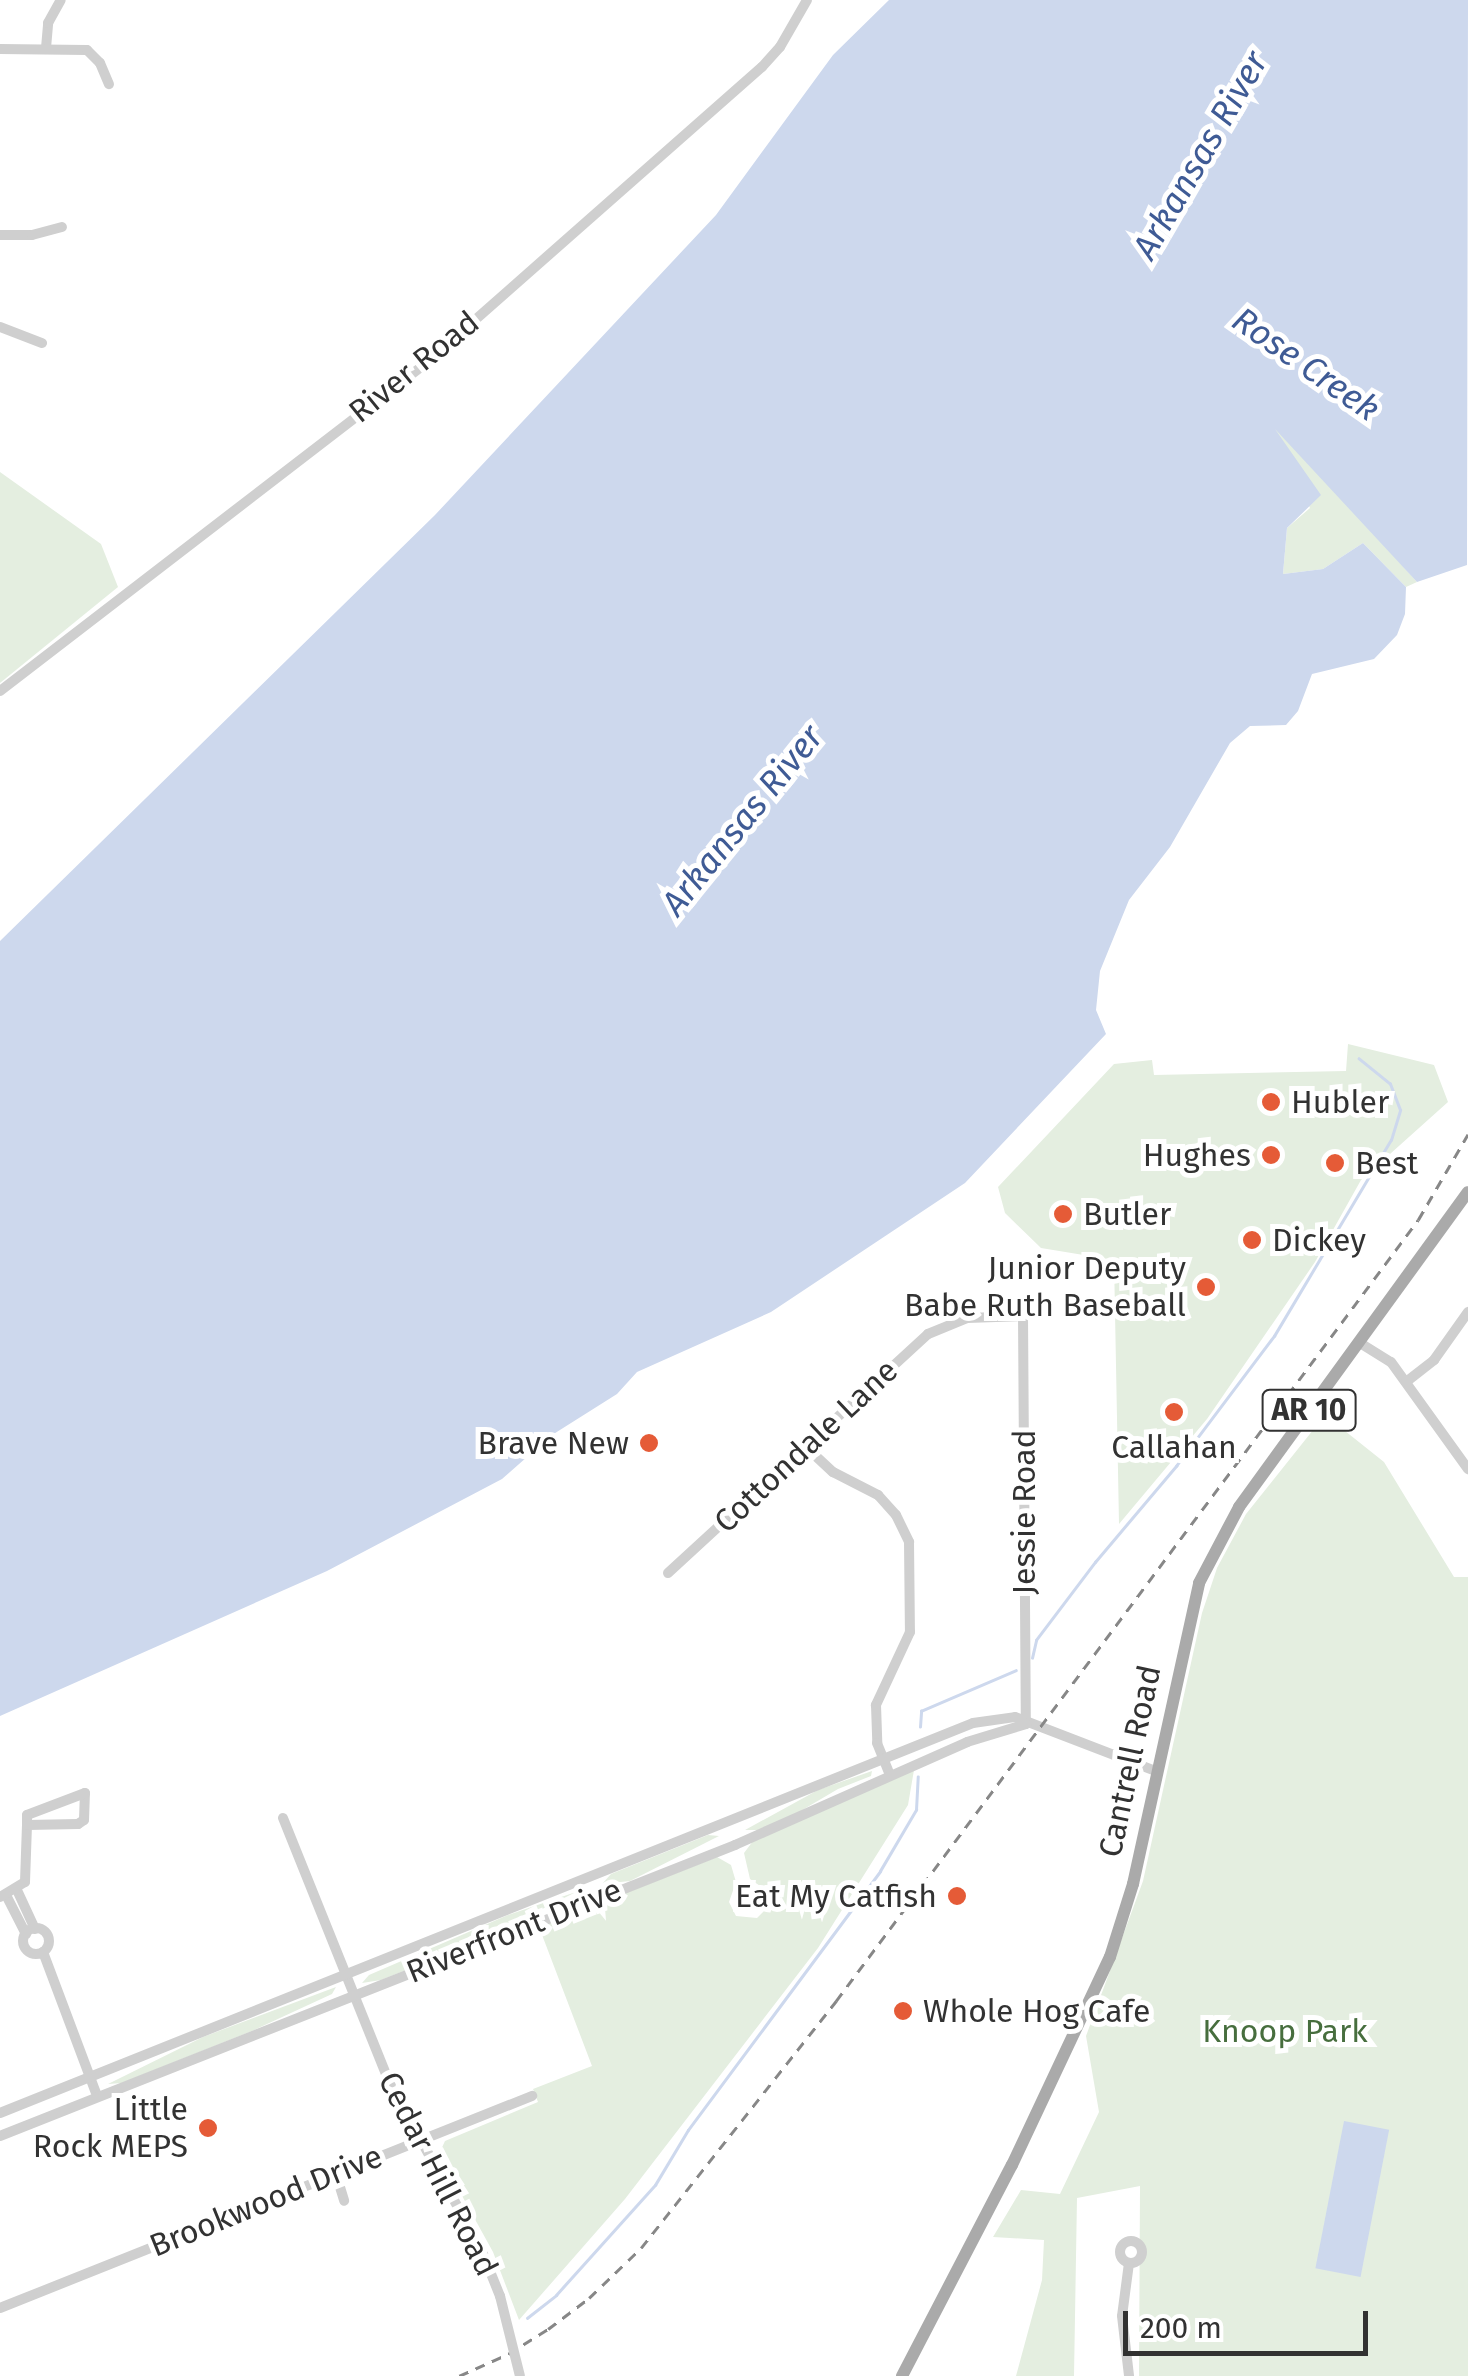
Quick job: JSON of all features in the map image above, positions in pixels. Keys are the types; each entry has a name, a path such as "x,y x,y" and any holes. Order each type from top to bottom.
{"main road":[{"name":"Cantrell Road","path":"902,2376 1012,2165 1110,1957 1124,1916 1199,1583 1239,1507 1468,1192"}],"street":[{"path":"46,48 48,23 62,0"},
{"name":"River Road","path":"0,691 425,364 762,67 807,0"},
{"path":"0,49 87,50 100,63 109,84"},
{"path":"0,235 32,235 62,227"},
{"path":"0,327 42,343"},
{"path":"1406,1382 1434,1360 1468,1312"},
{"name":"Cottondale Lane","path":"668,1574 928,1334 966,1318 1007,1316"},
{"name":"Jessie Road","path":"1007,1316 1023,1316 1026,1724"},
{"path":"1360,1342 1387,1358 1468,1469"},
{"path":"806,1447 832,1472 878,1495 896,1515 909,1542 910,1632 876,1705 877,1743 890,1776"},
{"name":"Riverfront Drive","path":"0,2113 982,1720 1016,1717 1158,1772"},
{"name":"Riverfront Drive","path":"0,2136 735,1845 978,1738 1026,1724"},
{"path":"27,1825 78,1824 84,1820 85,1793 26,1815 26,1879 8,1894 31,1931 48,1938 44,1952 96,2096"},
{"name":"Cedar Hill Road","path":"283,1818 417,2140 469,2226 500,2296 520,2376"},
{"path":"31,1931 24,1943 28,1951 44,1952"},
{"name":"Brookwood Drive","path":"0,2308 532,2096"},
{"path":"336,2174 344,2201"},
{"path":"1129,2263 1122,2316 1129,2376"}],"green space":[{"path":"1272,425 1294,444 1417,582 1406,587 1363,543 1323,569 1283,574 1287,528 1310,508"},
{"path":"0,472 101,544 118,587 0,683"},
{"name":"Junior Deputy Babe Ruth Baseball","path":"1348,1044 1434,1065 1448,1102 1361,1180 1315,1262 1207,1419 1119,1524 1114,1260 1041,1248 1005,1213 998,1187 1114,1064 1152,1060 1154,1075 1346,1071"},
{"name":"Knoop Park","path":"1325,1415 1384,1462 1454,1577 1468,1577 1468,2376 1139,2376 1140,2186 1077,2198 1074,2376 1016,2376 1042,2280 1044,2240 993,2237 1021,2190 1060,2194 1099,2112 1086,2036 1143,1881 1202,1613 1217,1568 1246,1514"},
{"path":"914,1770 908,1805 818,1948 625,2199 519,2320 493,2252 439,2154 445,2141 538,2102 533,2089 592,2066 539,1927 717,1857 731,1865 736,1882 729,1902 736,1916 757,1918 765,1910 768,1898 763,1888 750,1879 744,1853 753,1841"},
{"path":"872,1771 871,1776 838,1789 787,1819 758,1830 745,1830 818,1790"},
{"path":"708,1835 719,1836 630,1881 602,1884 611,1874"},
{"path":"576,1892 481,1940 381,1980 362,1983 369,1975 508,1915"},
{"path":"336,1987 332,1994 252,2031 122,2083 108,2084 203,2037"}],"water":[{"path":"889,0 1468,0 1467,565 1417,582 1275,429 1321,495 1287,528 1283,574 1323,569 1363,543 1406,587 1405,614 1397,635 1374,659 1312,674 1298,711 1286,725 1250,726 1230,743 1170,847 1129,900 1100,971 1096,1010 1106,1034 965,1183 771,1312 637,1372 617,1394 552,1435 502,1479 327,1571 0,1716 0,941 435,515 716,215 833,55"},
{"path":"1344,2121 1389,2130 1361,2277 1315,2268"}],"waterway":[{"path":"1032,1658 1036,1640 1274,1336 1391,1140 1400,1110 1390,1084 1359,1059"},
{"path":"920,1727 921,1711 1016,1670"},
{"path":"527,2318 556,2295 655,2185 688,2130 880,1871 916,1810 918,1777"}],"railway":[{"path":"459,2376 508,2354 548,2329 589,2298 641,2248 836,2001 1418,1220 1468,1134"}],"place":[{"name":"Hubler","path":"1271,1102"},
{"name":"Hughes","path":"1271,1155"},
{"name":"Best","path":"1335,1163"},
{"name":"Butler","path":"1063,1214"},
{"name":"Dickey","path":"1252,1240"},
{"name":"Junior Deputy Babe Ruth Baseball","path":"1206,1287"},
{"name":"Callahan","path":"1174,1412"},
{"name":"Brave New","path":"649,1443"},
{"name":"Eat My Catfish","path":"957,1896"},
{"name":"Whole Hog Cafe","path":"903,2011"},
{"name":"Little Rock MEPS","path":"208,2128"}],"water label":[{"name":"Arkansas River","path":"1200,155"},
{"name":"Rose Creek","path":"1306,364"},
{"name":"Arkansas River","path":"742,820"}]}
